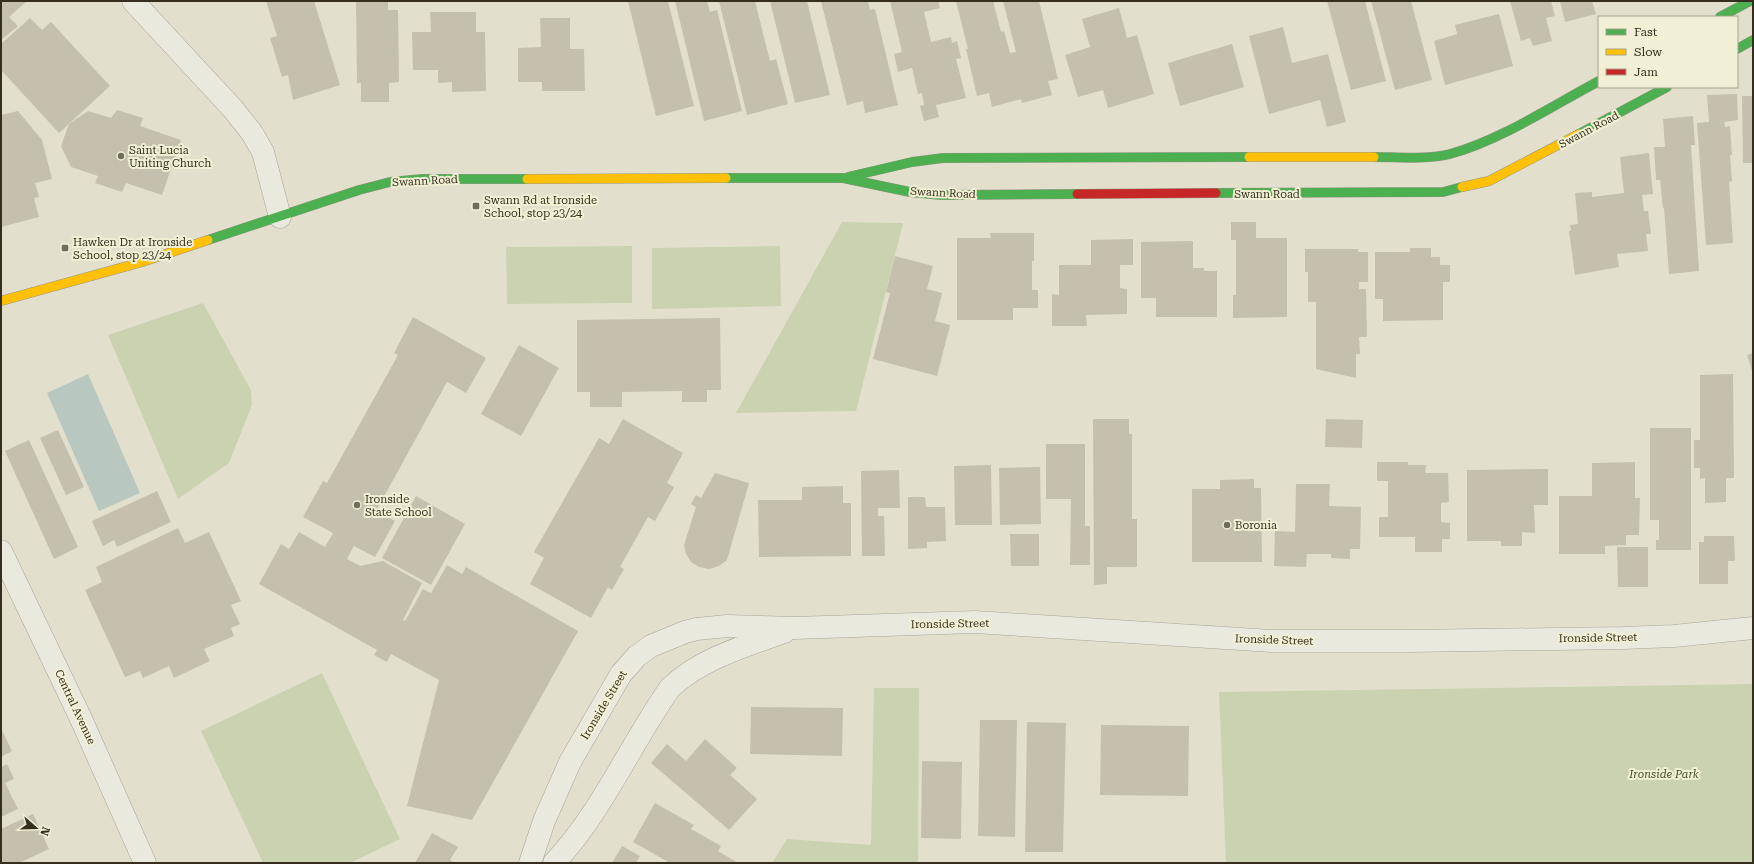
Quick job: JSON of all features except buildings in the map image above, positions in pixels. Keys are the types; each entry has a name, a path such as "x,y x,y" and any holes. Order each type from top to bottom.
{"main road":[{"path":"1722,16 1750,1"},
{"path":"1738,48 1753,40"},
{"name":"Swann Road","path":"843,178 912,162 943,158 1415,157 1449,154 1483,143 1598,82"},
{"name":"Swann Road","path":"1,301 142,262 359,190 390,182 422,179 843,178 910,192 941,195 1442,192 1489,181 1665,88"}],"street":[{"path":"133,1 233,109 252,133 263,152 280,217"},
{"name":"Central Avenue","path":"1,551 82,721 146,863"},
{"name":"Ironside Street","path":"530,863 544,821 570,762 617,681 637,656 659,642 697,629 727,626 795,628 993,623 1289,642 1623,638 1674,636 1753,628"},
{"name":"Ironside Street","path":"554,863 567,849 587,821 670,688 682,677 703,664 795,628"}],"green space":[{"path":"842,222 903,223 856,411 736,413"},
{"path":"632,246 632,303 507,304 506,247"},
{"path":"780,246 781,306 652,309 652,248"},
{"path":"203,303 251,390 252,405 229,463 178,499 108,335"},
{"path":"322,673 400,839 350,863 263,863 201,731"},
{"name":"Ironside Park","path":"1753,684 1753,863 1226,863 1219,692"},
{"path":"874,688 919,688 918,863 772,863 787,839 871,845"}],"shaded area":[{"path":"88,374 140,493 99,511 47,393"}],"traffic: fast":[{"path":"1722,16 1750,1"},
{"path":"1738,48 1753,40"},
{"path":"1374,157 1431,157 1450,154 1469,148 1507,132 1598,82"},
{"path":"1579,134 1665,88"},
{"path":"848,177 912,162 943,158 1249,157"},
{"path":"726,178 843,178 910,192 941,195 1077,194"},
{"path":"208,240 359,190 390,182 422,179 527,179"},
{"path":"1216,193 1443,192 1462,187"}],"traffic: slow":[{"path":"1462,187 1489,181 1579,134"},
{"path":"1249,157 1374,157"},
{"path":"527,179 726,178"},
{"path":"1,301 142,262 208,240"}],"traffic: jam":[{"path":"1077,194 1216,193"}],"place":[{"name":"Saint Lucia Uniting Church","path":"121,156"},
{"name":"Swann Rd at Ironside School, stop 23/24","path":"476,206"},
{"name":"Hawken Dr at Ironside School, stop 23/24","path":"65,248"},
{"name":"Ironside State School","path":"357,505"},
{"name":"Boronia","path":"1227,525"}]}
